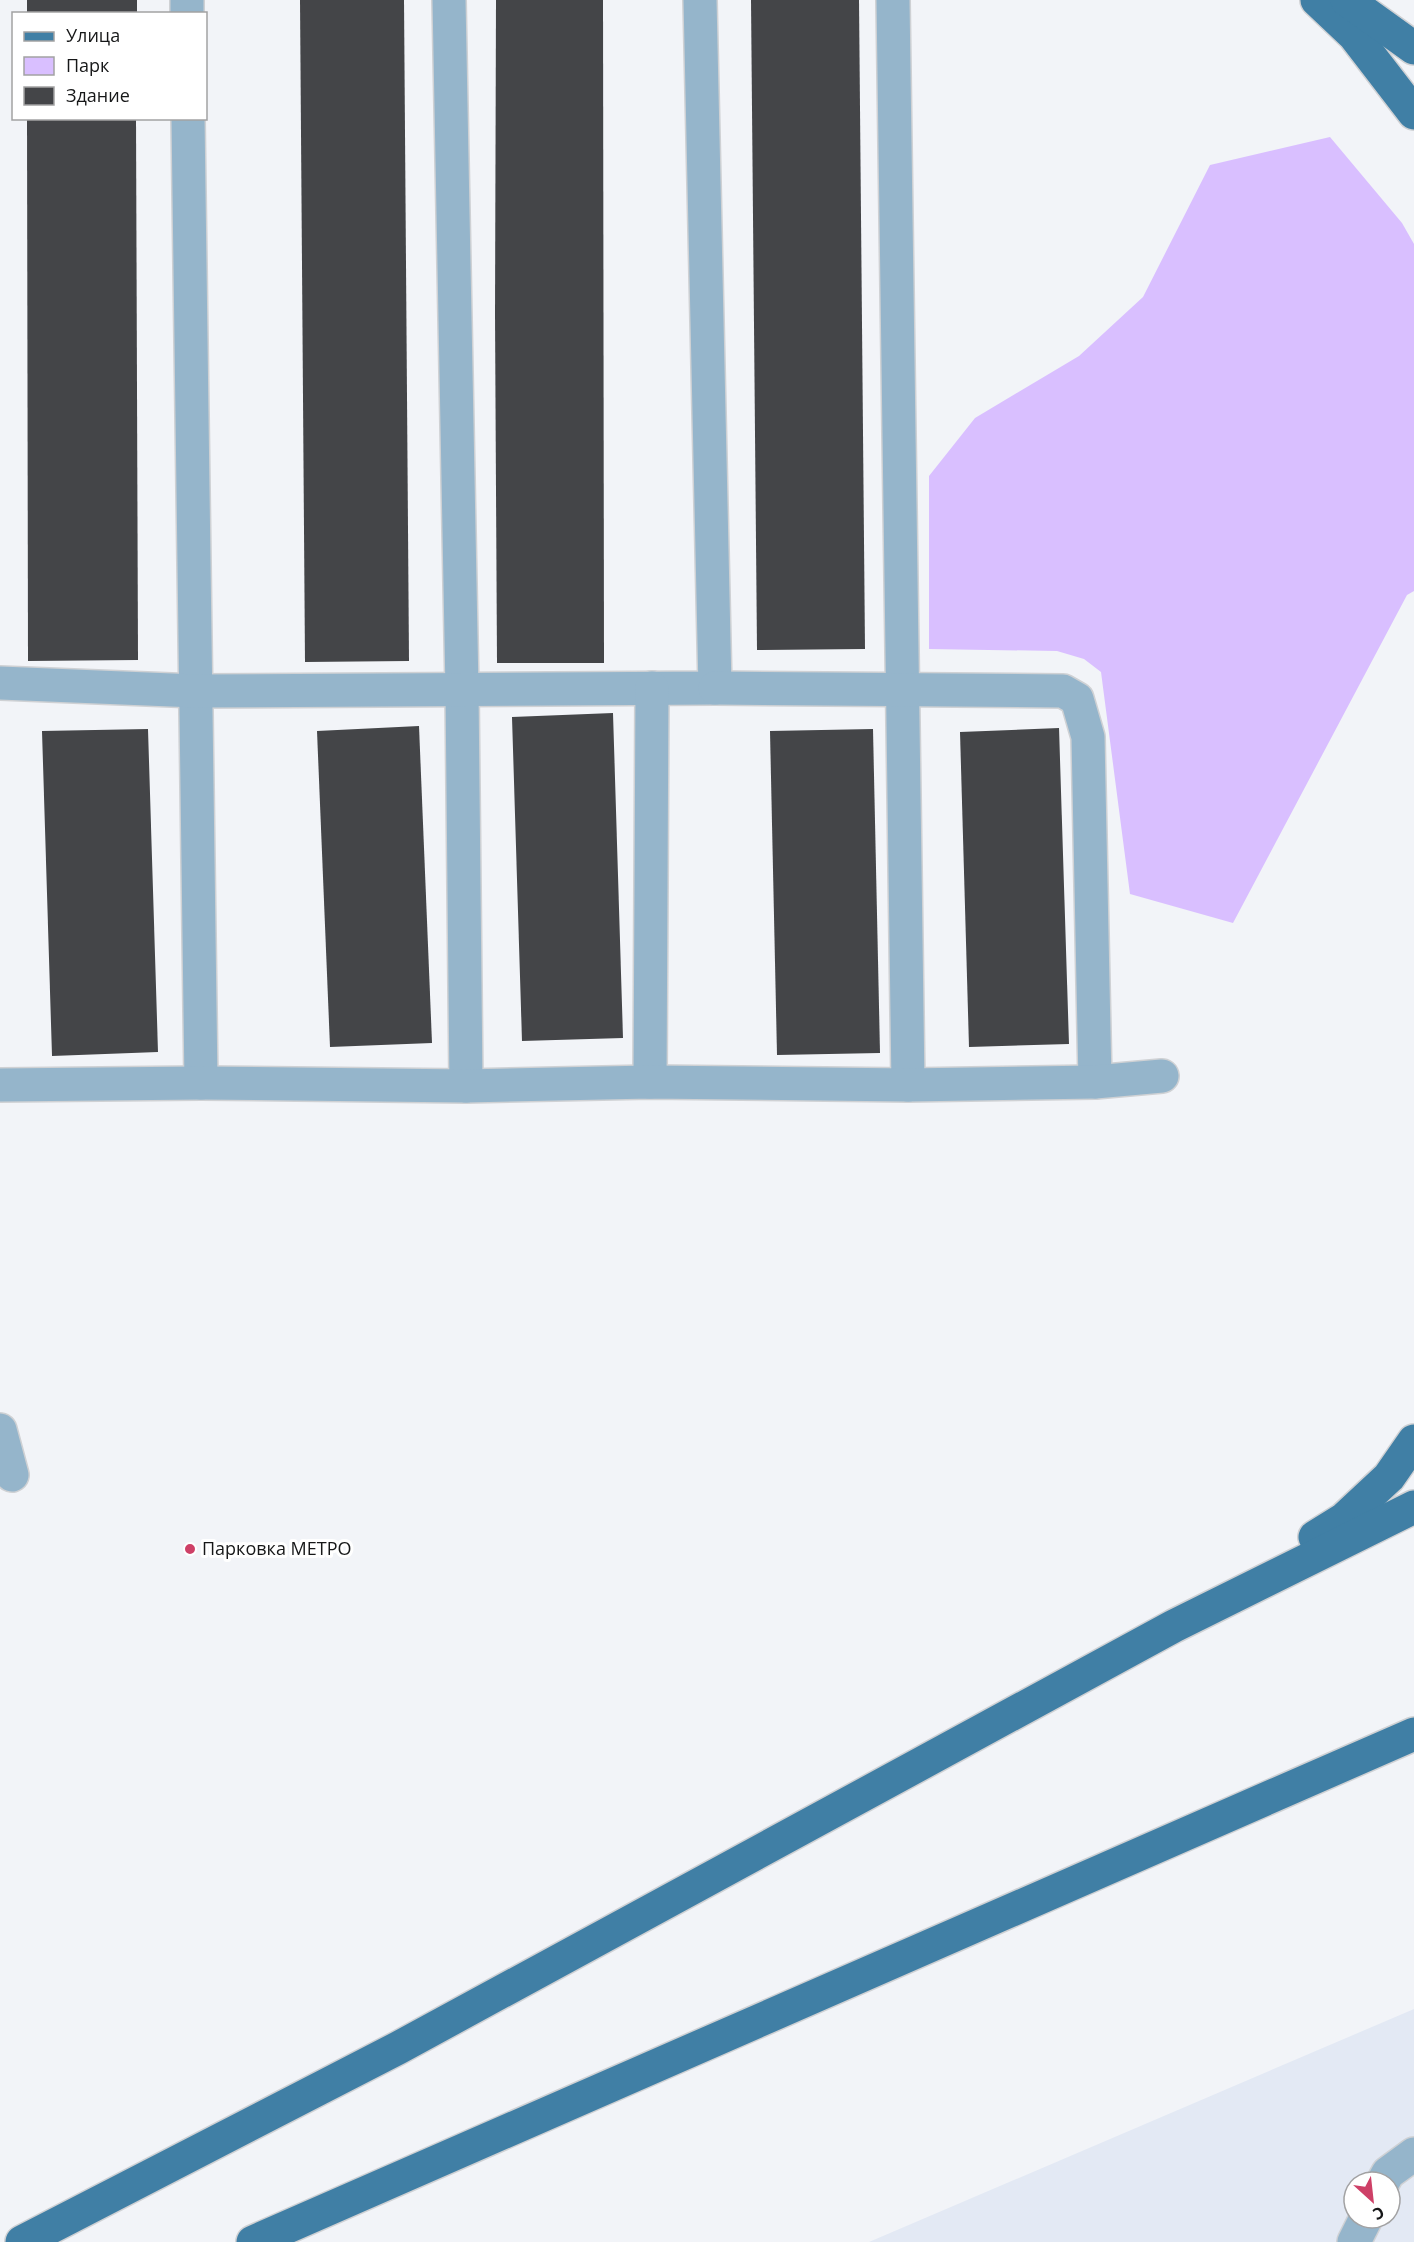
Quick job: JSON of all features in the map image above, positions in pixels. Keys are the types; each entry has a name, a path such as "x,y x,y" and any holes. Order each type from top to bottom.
{"main road":[{"path":"1317,0 1354,35 1414,113"},
{"path":"1347,0 1414,48"},
{"path":"1174,1626 1344,1519 1389,1477 1414,1441"},
{"path":"22,2242 398,2048 1174,1626 1414,1507"},
{"path":"253,2242 1414,1734"}],"street":[{"path":"448,0 462,690 466,1086"},
{"path":"700,0 715,688"},
{"path":"893,0 908,1085"},
{"path":"188,120 201,1083"},
{"path":"0,683 196,691 903,688 1063,691 1077,699 1088,736 1095,1082"},
{"path":"650,1082 652,688"},
{"path":"0,1078 466,1086 650,1082 908,1085 1095,1082 1162,1076"},
{"path":"0,1430 12,1474"},
{"path":"1392,2170 1414,2154"}],"shaded area":[{"path":"1414,2009 1414,2242 869,2242"}],"green space":[{"path":"1330,137 1402,223 1414,244 1414,591 1407,595 1233,923 1130,894 1101,672 1084,659 1057,651 929,649 929,476 975,418 1079,356 1143,297 1210,165"}],"building":[{"path":"27,0 137,0 137,12 27,12"},
{"path":"300,0 404,0 409,661 305,662"},
{"path":"496,0 603,0 604,663 497,663"},
{"path":"751,0 859,0 865,649 757,650"},
{"path":"27,120 136,120 138,660 28,661"},
{"path":"613,713 623,1038 522,1041 512,717"},
{"path":"419,726 432,1043 330,1047 317,731"},
{"path":"1059,728 1069,1044 969,1047 960,732"},
{"path":"148,729 158,1052 52,1056 42,731"},
{"path":"873,729 880,1053 777,1055 770,731"}],"place":[{"name":"Парковка МЕТРО","path":"190,1549"}]}
